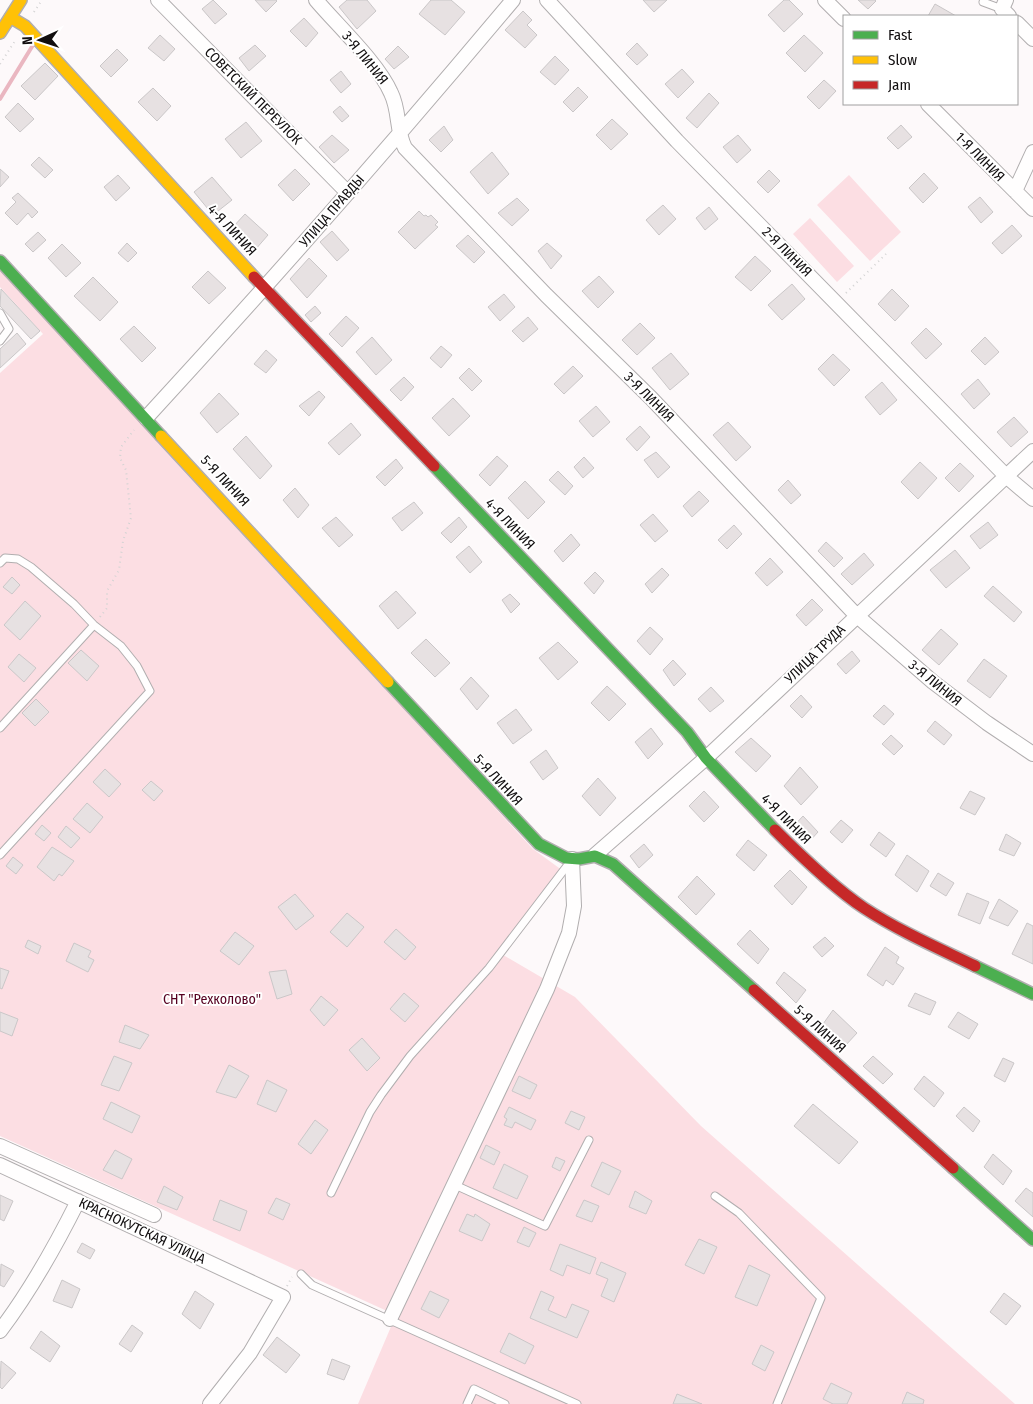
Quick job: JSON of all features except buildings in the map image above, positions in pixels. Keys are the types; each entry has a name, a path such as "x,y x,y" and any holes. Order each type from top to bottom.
{"street":[{"path":"0,33 21,0"},
{"name":"СОВЕТСКИЙ ПЕРЕУЛОК","path":"158,0 348,193"},
{"name":"3-Я ЛИНИЯ","path":"316,0 386,81 397,111 399,136 405,148 546,295 651,398 856,615 933,682 986,723 1033,754"},
{"name":"УЛИЦА ПРАВДЫ","path":"146,418 265,288 399,136 513,0"},
{"name":"2-Я ЛИНИЯ","path":"547,0 677,140 1007,477 1033,499"},
{"path":"825,0 843,18"},
{"name":"4-Я ЛИНИЯ","path":"10,17 25,26 265,288 687,732 706,758 795,850 863,907 916,938 1033,994"},
{"path":"1018,25 1033,39"},
{"name":"1-Я ЛИНИЯ","path":"929,105 1033,209"},
{"path":"1014,191 1033,152"},
{"name":"5-Я ЛИНИЯ","path":"0,261 530,836 544,848 560,856 572,859"},
{"name":"УЛИЦА ТРУДА","path":"595,855 706,758 856,615 1033,451"},
{"path":"390,1319 547,989 570,933 574,906 572,859 595,855"},
{"name":"5-Я ЛИНИЯ","path":"595,855 613,864 1033,1240"},
{"name":"КРАСНОКУТСКАЯ УЛИЦА","path":"0,1146 154,1215"},
{"name":"КРАСНОКУТСКАЯ УЛИЦА","path":"0,1165 283,1297"},
{"path":"0,1331 45,1266 78,1201"},
{"path":"210,1404 250,1354 283,1297"}],"lane":[{"path":"983,2 1006,9"},
{"path":"0,313 10,329 0,341"},
{"path":"0,563 5,558 18,559 74,604 94,625 121,646 137,666 150,691 0,855"},
{"path":"0,728 94,625"},
{"path":"331,1193 370,1112 387,1087 410,1056 489,968 572,859"},
{"path":"455,1185 545,1226 588,1140"},
{"path":"716,1196 739,1213 821,1298 777,1404"},
{"path":"301,1274 312,1285 577,1404"},
{"path":"467,1404 474,1389 505,1404"}],"path":[{"path":"837,302 886,254"},
{"path":"94,625 107,608 106,591 119,570 123,541 131,518 126,470 120,458 121,447 128,436 146,418"},
{"path":"283,1297 292,1277 301,1274"}],"green space":[{"path":"849,175 901,232 870,261 817,205"},
{"path":"810,218 854,266 837,282 793,234"},
{"name":"СНТ \"Рехколово\"","path":"0,271 533,849 566,873 498,952 575,997 701,1126 1015,1404 358,1404 396,1315 0,1136 0,373 43,334 0,287"}],"waterway":[{"path":"0,99 33,45"}],"traffic: fast":[{"path":"0,261 161,436"},
{"path":"434,466 687,732 706,758 775,830"},
{"path":"388,682 539,844 566,858 579,859 595,856 613,864 754,990"},
{"path":"975,966 1033,994"},
{"path":"953,1168 1033,1240"}],"traffic: slow":[{"path":"0,33 21,0"},
{"path":"10,17 25,26 254,277"},
{"path":"161,436 388,682"}],"traffic: jam":[{"path":"254,277 434,466"},
{"path":"775,830 829,881 864,908 905,932 975,966"},
{"path":"754,990 953,1168"}]}
